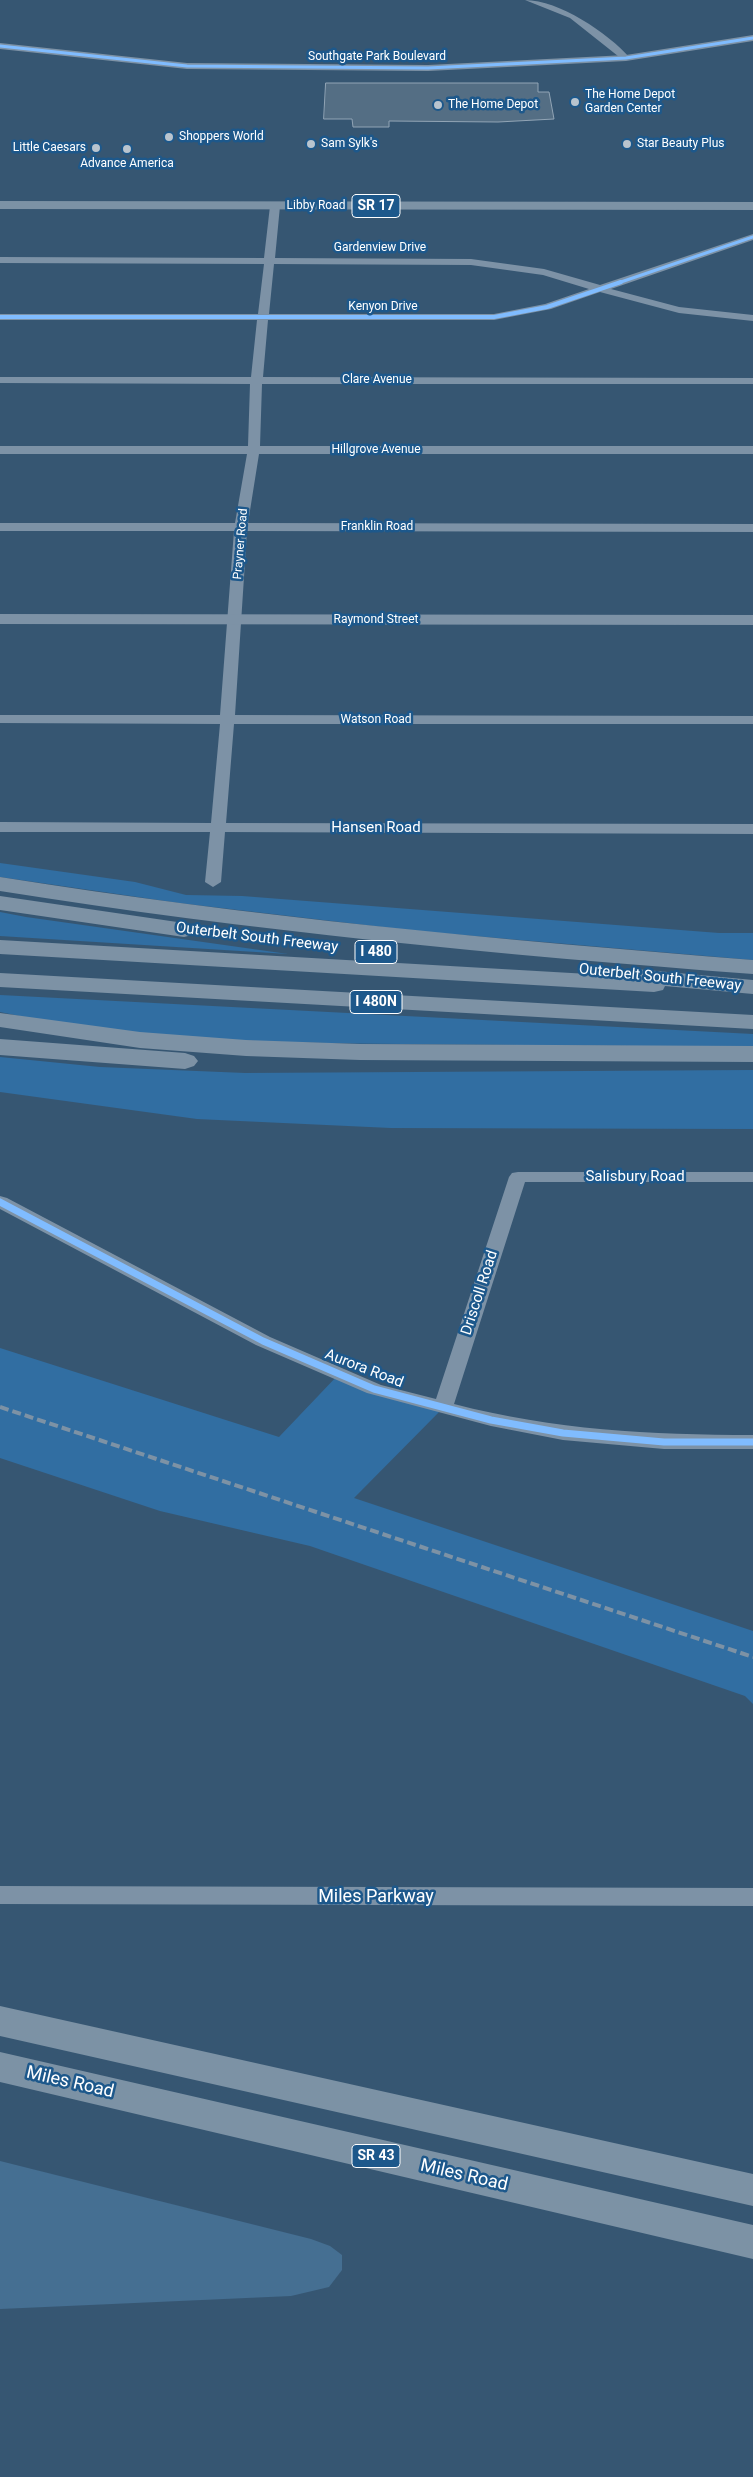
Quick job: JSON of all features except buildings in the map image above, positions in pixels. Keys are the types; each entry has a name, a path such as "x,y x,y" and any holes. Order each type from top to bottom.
{"highway":[{"path":"0,884 145,906 335,930 753,967"},
{"name":"Outerbelt South Freeway","path":"0,903 133,924 256,939 753,989"},
{"name":"Outerbelt South Freeway","path":"0,947 753,989"},
{"name":"I 480N","path":"0,980 753,1022"},
{"path":"0,1020 140,1040 246,1048 753,1054"},
{"path":"0,1047 159,1060 304,1065 396,1065 551,1053"}],"main road":[{"name":"Libby Road","path":"0,205 753,206"},
{"path":"0,2021 753,2190"},
{"name":"Miles Road","path":"0,2067 753,2242"}],"street":[{"path":"529,0 573,16 626,58"},
{"name":"Southgate Park Boulevard","path":"0,46 135,62 258,68 428,68 626,58 753,38"},
{"name":"Prayner Road","path":"213,882 236,620 241,527 254,450 256,380 270,260 274,206"},
{"name":"Kenyon Drive","path":"0,317 494,317 547,308 753,237"},
{"name":"Gardenview Drive","path":"0,260 471,262 544,272 633,300 679,310 753,318"},
{"name":"Clare Avenue","path":"0,380 753,381"},
{"name":"Hillgrove Avenue","path":"0,450 753,450"},
{"name":"Franklin Road","path":"0,527 753,528"},
{"name":"Raymond Street","path":"0,619 753,620"},
{"name":"Watson Road","path":"0,720 753,720"},
{"name":"Hansen Road","path":"0,827 753,828"},
{"name":"Salisbury Road","path":"518,1177 753,1177"},
{"name":"Driscoll Road","path":"443,1408 518,1177"},
{"name":"Aurora Road","path":"0,1202 263,1341 374,1390 491,1420 563,1432 664,1442 753,1442"},
{"name":"Miles Parkway","path":"0,1895 753,1897"}],"shaded area":[{"path":"0,863 135,882 186,895 242,896 719,933 753,933 753,960 416,931 179,903 0,877"},
{"path":"0,912 26,917 288,954 0,936"},
{"path":"0,995 753,1034 753,1047 354,1043 201,1038 100,1029 0,1012"},
{"path":"0,1057 100,1067 245,1073 753,1070 753,1129 391,1128 197,1119 0,1092"},
{"path":"0,1348 279,1437 339,1374 443,1408 354,1498 753,1631 753,1704 745,1696 310,1546 160,1511 0,1458"},
{"path":"0,2161 311,2239 330,2246 342,2255 342,2270 329,2287 291,2296 0,2309"}],"railway":[{"path":"0,1407 753,1657"}],"cycle path":[{"path":"0,46 79,56 187,66 428,68 626,58 753,38"},
{"path":"0,317 494,317 547,307 753,237"},
{"path":"0,1202 263,1341 374,1389 491,1420 563,1433 664,1442 753,1442"}],"place":[{"name":"The Home Depot Garden Center","path":"575,102"},
{"name":"The Home Depot","path":"438,105"},
{"name":"Shoppers World","path":"169,137"},
{"name":"Sam Sylk's","path":"311,144"},
{"name":"Star Beauty Plus","path":"627,144"},
{"name":"Little Caesars","path":"96,148"},
{"name":"Advance America","path":"127,149"}]}
